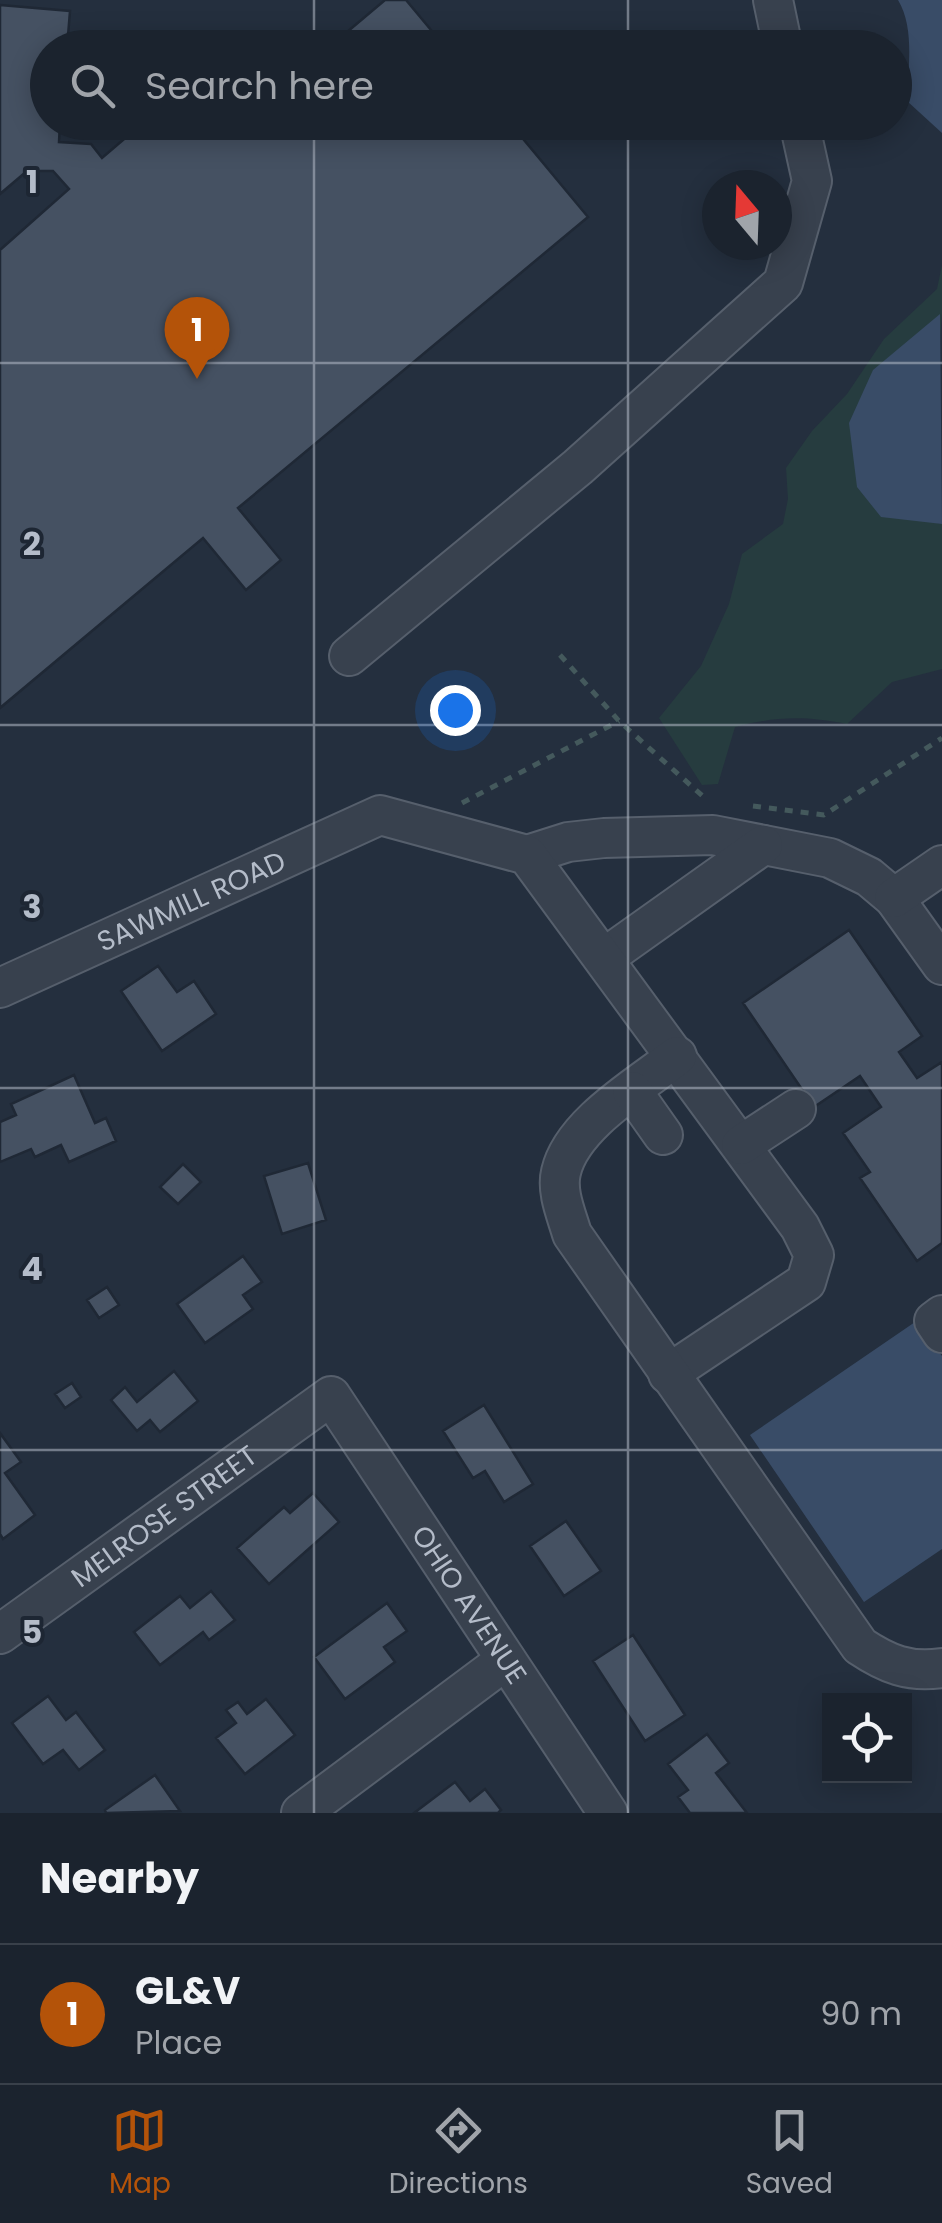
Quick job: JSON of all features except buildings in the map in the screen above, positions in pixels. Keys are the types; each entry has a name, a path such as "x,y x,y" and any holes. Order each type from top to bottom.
{"street":[{"path":"772,0 779,30"},
{"path":"349,656 578,467 782,283 812,181 803,140"},
{"name":"SAWMILL ROAD","path":"0,988 380,815 527,855"},
{"path":"668,1374 806,1282 814,1255 800,1228 741,1145 527,855 568,842 604,838 713,835 830,858 869,877 894,898 942,965"},
{"path":"604,958 763,845"},
{"path":"894,898 942,865"},
{"path":"677,1056 602,1114 574,1143 560,1174 562,1202 572,1234 860,1646 886,1664 918,1672 942,1668"},
{"path":"632,1091 663,1136"},
{"path":"741,1145 796,1109"},
{"path":"942,1315 934,1321 942,1333"},
{"name":"MELROSE STREET","path":"0,1634 331,1396"},
{"name":"OHIO AVENUE","path":"331,1396 608,1813"},
{"path":"301,1813 506,1660"}],"path":[{"path":"560,655 619,720 706,800 726,802"},
{"path":"456,806 619,720"},
{"path":"745,804 824,815 942,738"}],"green space":[{"path":"942,265 942,314 925,521 942,524 942,669 892,682 847,724 791,718 735,727 718,784 702,785 659,718 701,666 729,604 742,554 783,524 788,499 786,468 812,431 847,394 884,339 937,289"}],"water":[{"path":"898,0 942,0 942,133 912,106 912,30 908,30"},
{"path":"940,314 942,524 881,517 857,487 849,423 873,370"},
{"path":"918,1320 942,1356 942,1549 864,1602 750,1435"}],"place":[{"name":"GL&V","path":"197,379"}]}
